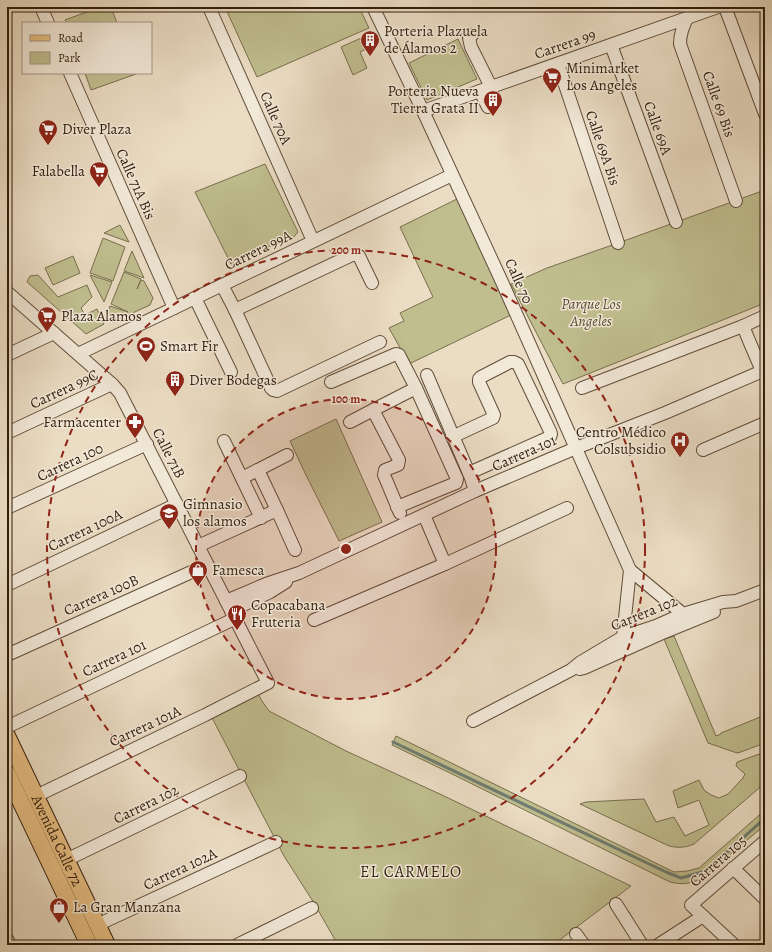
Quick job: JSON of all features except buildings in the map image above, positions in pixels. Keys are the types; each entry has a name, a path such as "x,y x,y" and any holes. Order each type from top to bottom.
{"main road":[{"name":"Avenida Calle 72","path":"7,736 107,945"},
{"name":"Avenida Calle 72","path":"7,773 89,945"}],"street":[{"path":"41,7 48,22"},
{"name":"Calle 70A","path":"209,7 313,241"},
{"name":"Calle 70","path":"373,7 505,289 630,570 685,618"},
{"path":"725,7 765,114"},
{"name":"Carrera 99","path":"423,111 713,8"},
{"name":"Calle 69 Bis","path":"687,18 680,36 680,44 736,201"},
{"path":"472,35 469,38 486,89 488,107"},
{"name":"Calle 69A","path":"611,45 676,222"},
{"name":"Calle 69A Bis","path":"558,64 618,244"},
{"name":"Calle 71A Bis","path":"70,74 174,308"},
{"name":"Carrera 99A","path":"78,354 452,174"},
{"path":"235,310 352,255 359,256 372,283"},
{"path":"222,285 273,390 277,391 380,342"},
{"name":"Calle 71B","path":"7,292 112,384 125,400 207,565 268,683"},
{"path":"194,298 231,372"},
{"path":"582,388 743,326 765,316"},
{"path":"743,326 764,370"},
{"path":"7,355 54,333"},
{"path":"331,382 396,354 399,355 416,388 457,478 457,481 456,483 397,507"},
{"path":"452,437 494,417 479,379 510,362 518,364 550,431 550,437 469,473"},
{"name":"Carrera 101","path":"7,727 230,610 266,584 299,573 476,491 764,370"},
{"path":"427,375 476,491"},
{"name":"Carrera 99C","path":"7,433 112,384"},
{"path":"350,422 416,388"},
{"path":"373,410 399,460 398,465 385,470 384,475 405,523"},
{"path":"703,450 765,423"},
{"path":"224,441 261,518"},
{"name":"Carrera 100","path":"7,508 146,444"},
{"path":"242,478 287,455"},
{"path":"258,470 296,550"},
{"name":"Carrera 100A","path":"7,585 177,504"},
{"path":"314,620 445,564 567,508"},
{"path":"198,546 277,510"},
{"path":"424,515 445,564"},
{"name":"Carrera 100B","path":"7,655 207,565"},
{"name":"Calle 70","path":"623,637 630,570"},
{"name":"Carrera 102","path":"571,670 584,668 628,648 685,618 723,602 736,600 765,590"},
{"name":"Carrera 102","path":"473,721 571,670 581,662 623,637 685,618"},
{"path":"623,637 628,648"},
{"name":"Carrera 101A","path":"36,796 268,683"},
{"name":"Carrera 102","path":"66,860 240,776"},
{"name":"Carrera 105","path":"703,916 691,905 765,841"},
{"name":"Carrera 102A","path":"97,924 276,842"},
{"path":"733,868 765,899"},
{"path":"616,904 642,945"},
{"path":"237,945 312,908"},
{"path":"658,945 703,916 734,945"},
{"path":"576,934 584,945"},
{"path":"7,939 10,945"}],"green space":[{"path":"100,7 111,7 117,22 66,22 65,20"},
{"path":"225,7 359,7 369,28 257,77"},
{"path":"368,35 373,46 360,52 367,68 353,75 341,47"},
{"path":"458,39 477,79 427,100 409,63"},
{"path":"85,74 136,74 91,90"},
{"path":"265,164 298,232 293,238 272,245 231,264 195,192"},
{"name":"Parque Los Angeles","path":"765,190 765,303 563,384 511,284 547,268"},
{"path":"457,199 511,315 409,364 389,328 404,321 400,313 433,297 400,227"},
{"path":"120,225 129,242 104,233"},
{"path":"103,238 125,247 113,281 90,273"},
{"path":"132,251 144,278 124,271"},
{"path":"73,256 80,273 53,285 45,268"},
{"path":"124,272 141,279 137,289 141,280 144,281 153,298 150,305 113,322 108,312 110,306 128,312 111,304"},
{"path":"38,275 58,297 87,285 92,297 81,308 85,315 97,309 104,324 86,334 27,282 30,276"},
{"path":"90,275 112,282 104,302"},
{"path":"336,419 382,522 339,541 290,441"},
{"path":"674,636 716,736 765,715 765,743 738,753 708,743 664,639"},
{"path":"257,692 269,711 346,751 442,795 631,886 553,945 338,945 314,903 284,856 210,714"},
{"path":"396,736 674,872 699,868 765,810 765,825 702,878 694,882 686,883 670,882 392,745"},
{"path":"765,752 765,783 694,844 687,846 669,846 580,804 586,802 644,799 656,822 674,817 685,836 709,825 699,800 678,808 673,791 699,780 704,790 719,798 728,794 745,774 736,766 737,762"}],"waterway":[{"path":"393,742 681,878 706,871 765,818"}],"place":[{"name":"Porteria Plazuela de Álamos 2","path":"370,57"},
{"name":"Minimarket Los Angeles","path":"552,94"},
{"name":"Porteria Nueva Tierra Grata II","path":"493,117"},
{"name":"Diver Plaza","path":"48,146"},
{"name":"Falabella","path":"99,188"},
{"name":"Plaza Alamos","path":"47,333"},
{"name":"Smart Fir","path":"146,363"},
{"name":"Diver Bodegas","path":"175,397"},
{"name":"Farmacenter","path":"135,439"},
{"name":"Centro Médico Colsubsidio","path":"680,458"},
{"name":"Gimnasio los alamos","path":"169,530"},
{"name":"Famesca","path":"198,587"},
{"name":"Copacabana Fruteria","path":"237,631"},
{"name":"La Gran Manzana","path":"59,924"}],"district":[{"name":"EL CARMELO","path":"411,872"}]}
